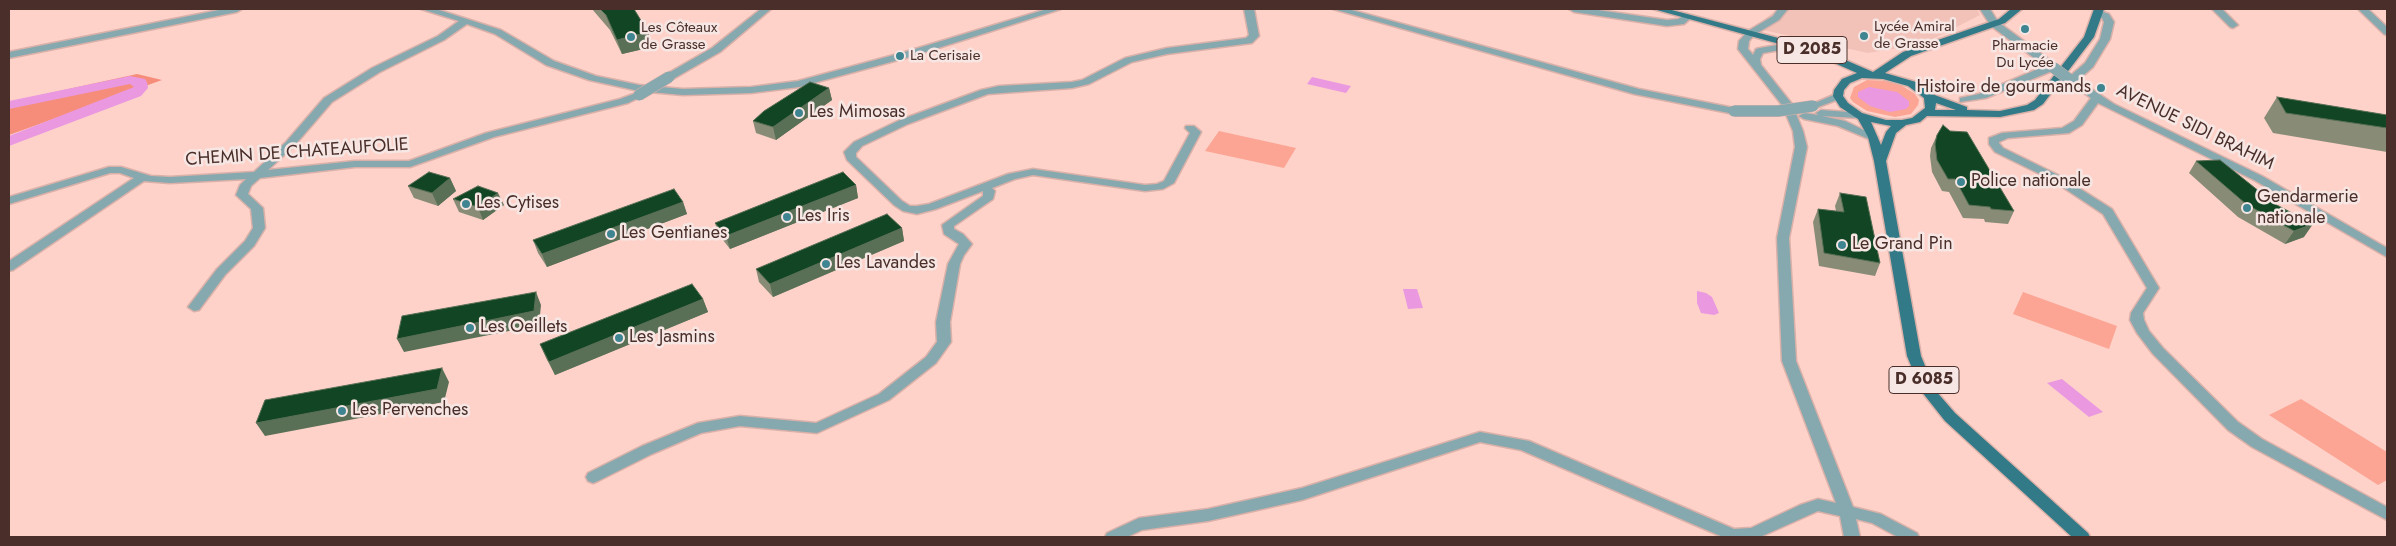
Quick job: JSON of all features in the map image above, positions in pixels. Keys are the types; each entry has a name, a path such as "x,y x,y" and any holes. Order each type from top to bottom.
{"main road":[{"name":"D 2085","path":"1658,9 1783,46 1830,64 1837,69 1846,81"},
{"path":"1873,75 1902,59 1907,54 1994,24 2011,16 2017,9"},
{"path":"1927,113 2017,112 2030,108 2039,102 2089,37 2098,11"},
{"name":"D 2085","path":"1750,35 1816,51 1873,75"},
{"path":"1902,59 1901,65 1912,84"},
{"path":"1928,96 1931,106 1927,113 1916,120 1902,123 1885,123 1861,116 1844,105 1838,96 1839,90 1846,81 1861,75 1891,77 1912,84 1928,96 1978,113"},
{"name":"D 6085","path":"1861,116 1873,137 1880,161 1914,356 1930,392 1950,416 2082,537"},
{"path":"1880,161 1891,132 1902,123"}],"street":[{"path":"9,55 237,9"},
{"path":"426,9 466,20 498,32 550,62 593,78 638,88 683,92 751,90 799,84 1056,9"},
{"name":"CHEMIN DE CHATEAUFOLIE","path":"9,201 109,170 121,170 142,177 170,180 258,175 355,164 410,164 490,135 639,95 716,50 766,9"},
{"path":"1190,128 1196,132 1179,165 1168,183 1159,187 1145,188 1033,172 1012,176 932,207 917,210 907,209 851,158 850,152 858,144 904,122 984,92 998,89 1072,85 1086,82 1129,60 1166,51 1207,44 1249,42 1254,36 1249,9"},
{"path":"1338,9 1638,92 1734,111 1771,116 1861,116"},
{"path":"1574,9 1668,23 1682,22 1687,17"},
{"path":"1783,9 1776,18 1750,35 1742,44 1745,54 1756,64 1787,104 1798,131 1801,147 1783,238 1789,361 1847,511 1852,537"},
{"path":"1985,9 1994,24"},
{"path":"2217,9 2233,25"},
{"path":"2363,9 2387,32"},
{"path":"2070,80 2089,65 2105,39 2109,22 2106,16 2098,11"},
{"path":"194,307 221,272 250,243 259,228 257,208 242,195 246,185 290,144 328,100 376,70 441,38 466,20"},
{"name":"AVENUE SIDI BRAHIM","path":"1994,24 2049,68 2096,98 2227,162 2387,253"},
{"path":"1756,64 1755,59 1760,51 1783,46"},
{"path":"1964,100 1982,96 2049,68"},
{"path":"1734,111 1760,112 1813,106 1838,96"},
{"path":"2096,98 2078,122 2065,131 2006,135 1993,140 1994,144 1999,150 2056,178 2108,212 2153,288 2151,294 2137,313 2137,320 2144,333 2158,351 2233,426 2257,443 2387,514"},
{"path":"1825,116 1873,137"},
{"path":"9,267 142,177"},
{"path":"593,477 647,450 698,428 740,421 817,428 884,397 931,360 944,342 943,322 954,264 958,254 966,244 948,231 948,225 989,197 989,191 985,186"},
{"path":"1113,537 1138,524 1208,515 1302,494 1480,437 1524,445 1733,536 1752,534 1818,505 1876,518 1911,537"}],"shaded area":[{"name":"Lycée Amiral de Grasse","path":"1771,9 1977,9 1980,15 1923,44 1868,53 1754,28 1776,10"},
{"path":"137,74 162,80 9,135 9,102"},
{"path":"1312,77 1351,86 1346,93 1307,84"},
{"path":"1867,80 1886,81 1901,85 1915,94 1919,100 1918,105 1911,114 1895,117 1867,111 1850,98 1854,87"},
{"path":"1869,87 1897,92 1909,101 1909,106 1906,109 1890,112 1870,106 1858,97 1858,92"},
{"path":"1219,131 1296,148 1284,168 1205,151"},
{"path":"1403,289 1417,289 1423,308 1408,309"},
{"path":"1697,291 1712,297 1719,313 1714,315 1701,313 1697,303"},
{"path":"2023,292 2117,326 2109,349 2013,314"},
{"path":"2062,379 2103,412 2089,417 2047,383"},
{"path":"2301,399 2387,452 2387,480 2378,485 2269,415"}],"building":[{"path":"600,9 634,9 648,32 617,40 606,15"},
{"path":"810,82 829,88 773,127 753,121 764,111"},
{"path":"2277,97 2387,115 2387,128 2286,113"},
{"name":"Police nationale","path":"1943,125 1950,131 1967,132 2014,211 1969,205 1955,179 1948,179 1937,160 1935,144 1937,135"},
{"path":"2220,160 2275,204 2313,224 2294,231 2246,204 2196,161"},
{"path":"429,172 450,178 432,193 408,186"},
{"path":"843,172 856,185 726,236 715,223"},
{"path":"478,186 498,193 478,207 453,199"},
{"path":"674,189 683,202 542,254 533,240"},
{"name":"Le Grand Pin","path":"1840,193 1866,197 1880,263 1824,253 1818,209 1844,212"},
{"path":"887,214 902,228 770,284 756,269"},
{"path":"692,284 703,299 549,362 540,344"},
{"path":"536,292 534,311 397,339 402,316"},
{"path":"442,368 437,389 256,423 265,400"}],"waterway":[{"path":"9,105 130,80 140,82 141,88 136,93 9,141"}],"place":[{"name":"Pharmacie Du Lycée","path":"2025,29"},
{"name":"Lycée Amiral de Grasse","path":"1864,36"},
{"name":"Les Côteaux de Grasse","path":"631,37"},
{"name":"La Cerisaie","path":"900,56"},
{"name":"Histoire de gourmands","path":"2101,88"},
{"name":"Les Mimosas","path":"799,113"},
{"name":"Police nationale","path":"1961,182"},
{"name":"Les Cytises","path":"466,204"},
{"name":"Gendarmerie nationale","path":"2247,208"},
{"name":"Les Iris","path":"787,217"},
{"name":"Les Gentianes","path":"611,234"},
{"name":"Le Grand Pin","path":"1842,245"},
{"name":"Les Lavandes","path":"826,264"},
{"name":"Les Oeillets","path":"470,328"},
{"name":"Les Jasmins","path":"619,338"},
{"name":"Les Pervenches","path":"342,411"}]}
